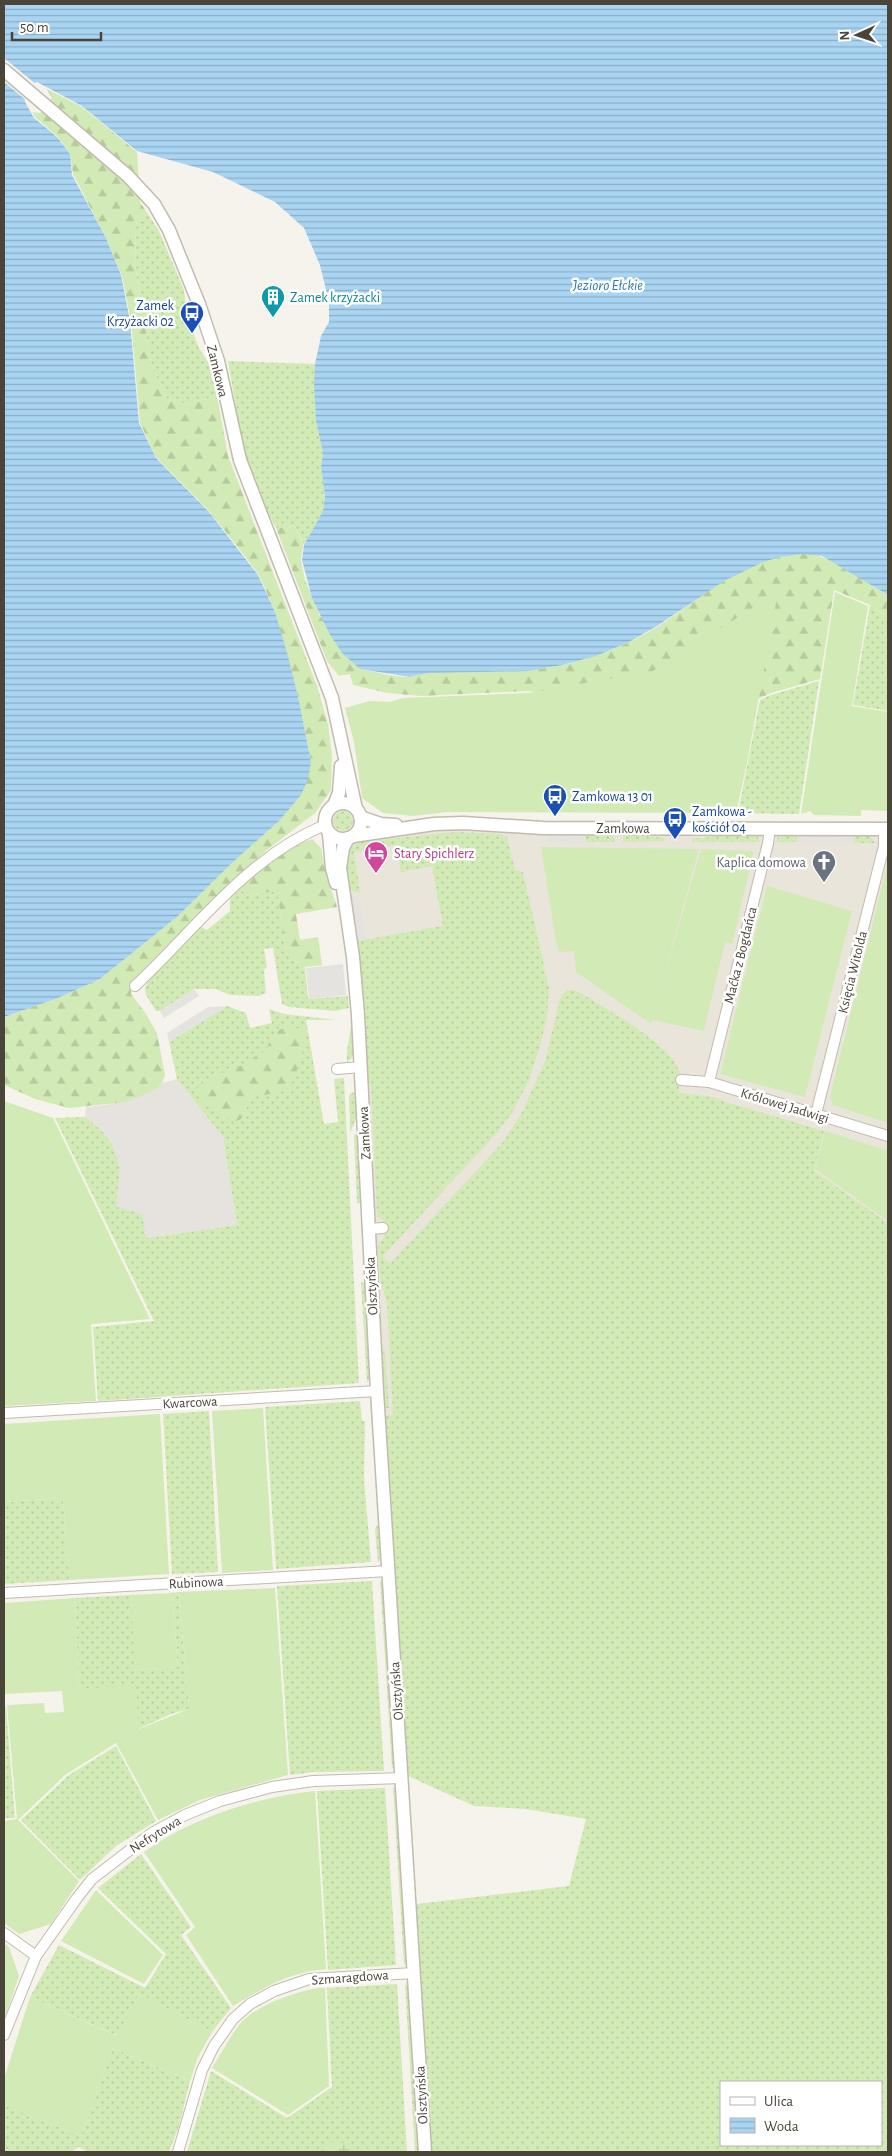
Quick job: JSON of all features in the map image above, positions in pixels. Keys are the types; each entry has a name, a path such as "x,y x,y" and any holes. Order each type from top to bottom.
{"street":[{"name":"Zamkowa","path":"4,70 142,189 161,215 199,304 218,360 240,460 332,698 358,813 381,824 418,826"},
{"name":"Zamkowa","path":"334,805 340,784 340,731"},
{"path":"343,803 358,813 360,828 351,837 342,840 327,829 325,816 334,805 343,803"},
{"name":"Zamkowa","path":"368,1229 356,985 340,868 343,848 351,837 418,826 464,822 543,828 886,829"},
{"name":"Maćka z Bogdańca","path":"709,1082 768,843 770,828"},
{"name":"Zamkowa","path":"327,829 332,868 347,917"},
{"path":"135,986 263,861 302,834 327,829"},
{"name":"Księcia Witolda","path":"816,1114 884,846 886,829"},
{"path":"337,1069 361,1067"},
{"name":"Królowej Jadwigi","path":"681,1080 709,1082 888,1136"},
{"path":"368,1229 383,1228"},
{"name":"Olsztyńska","path":"368,1229 425,2152"},
{"name":"Kwarcowa","path":"4,1413 377,1391"},
{"name":"Rubinowa","path":"4,1593 389,1571"},
{"name":"Nefrytowa","path":"4,2035 36,1956 92,1879 152,1833 220,1801 272,1787 313,1781 402,1778"},
{"path":"4,1933 36,1956"},
{"name":"Szmaragdowa","path":"178,2152 202,2070 214,2046 232,2019 250,2004 274,1991 308,1979 414,1973"}],"shaded area":[{"path":"444,828 888,835 888,1256 397,1417 384,1418 344,870 348,847 353,842"},
{"path":"548,833 584,833 584,843 548,842"},
{"path":"798,834 853,835 853,844 798,843"},
{"path":"359,895 366,939 359,941 352,896"},
{"path":"343,964 346,995 309,999 306,968"},
{"path":"194,989 199,996 164,1018 160,1011"},
{"path":"227,1006 169,1042 167,1033 208,1007"},
{"path":"177,1079 223,1137 237,1225 146,1238 116,1207 100,1129 85,1117 86,1107 106,1105 157,1089 162,1083"}],"green space":[{"path":"47,89 82,107 137,152 140,202 148,214 136,224 135,265 151,363 166,398 185,404 217,396 228,456 317,686 328,724 332,756 331,790 315,813 267,850 216,897 132,981 131,994 157,1033 165,1075 162,1083 157,1089 126,1102 69,1108 35,1099 4,1085 4,1017 58,998 100,979 178,916 232,863 279,821 311,762 299,701 275,612 259,575 209,511 156,457 140,423 131,321 122,276 106,238 73,174 70,154 58,137 36,118 32,112 40,113 52,98"},
{"path":"148,214 159,231 184,290 187,317 199,348 210,365 217,396 185,404 166,398 151,363 135,265 136,224"},
{"path":"228,361 315,364 316,421 323,453 321,467 325,496 323,511 304,545 295,526 276,528 262,501 243,448"},
{"path":"295,526 303,544 301,560 305,580 320,616 361,669 391,675 409,677 439,672 523,671 563,665 596,656 627,643 657,627 707,592 742,571 761,562 800,554 824,558 846,568 888,595 888,618 870,605 834,590 820,679 771,693 753,701 570,696 528,691 421,696 388,693 353,685 350,674 339,676 327,661 276,528"},
{"path":"778,592 736,813 448,812 413,816 383,813 362,798 354,742 345,708 369,701 389,702 403,698 528,693 653,671"},
{"path":"835,592 868,606 852,706 888,712 888,811 861,810 861,816 814,815 810,811 801,814"},
{"path":"870,605 888,618 888,711 853,705"},
{"path":"819,681 799,814 738,813 760,700"},
{"path":"343,811 350,814 353,821 350,828 343,831 336,828 333,821 336,814"},
{"path":"456,832 501,834 507,837 515,870 523,872 549,988 547,1016 540,1046 529,1080 512,1113 494,1136 383,1256 390,1264 503,1142 521,1114 545,1062 560,999 566,990 573,990 583,994 637,1028 663,1049 673,1060 680,1072 679,1093 713,1097 824,1131 814,1171 888,1223 888,2152 430,2152 416,1904 569,1886 586,1819 526,1809 474,1806 408,1776 384,1416 393,1415 387,1302 380,1279 378,1244 384,1238 383,1220 377,1216 371,1085 367,1084 357,941 443,926 432,866 401,872 395,845 354,852 360,892 352,891 346,869 349,849 359,842"},
{"path":"623,833 664,838 664,841 623,842"},
{"path":"729,833 756,834 761,842 692,842 692,838 704,838"},
{"path":"585,834 615,834 615,842 586,842"},
{"path":"786,834 797,835 797,842 775,842 779,836"},
{"path":"854,835 869,836 876,843 854,843"},
{"path":"312,839 321,848 325,869 337,907 296,914 300,940 318,937 322,965 305,967 286,951 277,891 247,895 240,887 290,847"},
{"path":"541,847 699,849 658,998 701,849 754,851 732,944 725,942 704,1031 652,1020 651,1024 576,972 574,951 560,952 556,942"},
{"path":"888,862 888,1123 833,1105 830,1097"},
{"path":"767,886 852,911 805,1097 720,1074"},
{"path":"240,887 247,895 277,891 286,950 305,967 308,999 348,996 349,1008 335,1011 289,1007 282,1004 273,948 264,949 267,967 264,970 266,993 259,996 230,995 216,989 194,989 160,1011 156,1011 146,995 145,988 150,978 200,926 207,930 230,911 230,899"},
{"path":"227,1006 246,1013 250,1028 272,1023 269,1009 284,1014 337,1020 306,1020 324,1124 338,1122 334,1079 344,1078 359,1383 98,1401 93,1327 154,1321 55,1118 85,1117 100,1129 112,1144 120,1167 116,1207 142,1214 146,1238 237,1225 223,1137 177,1079 169,1042"},
{"path":"289,1026 304,1030 301,1060 289,1088 275,1093 252,1097 241,1119 234,1122 200,1102 196,1089 206,1079 240,1066 266,1050 274,1032"},
{"path":"351,1026 353,1026 355,1041 354,1051 353,1056 347,1062 347,1051"},
{"path":"356,1092 357,1117 350,1133 349,1096 351,1093"},
{"path":"4,1101 53,1118 150,1319 91,1324 96,1401 4,1406"},
{"path":"358,1131 362,1202 357,1204 354,1136"},
{"path":"825,1131 888,1151 888,1221 815,1169"},
{"path":"361,1282 365,1284 371,1375 367,1383"},
{"path":"383,1350 385,1350 389,1408 384,1408"},
{"path":"360,1401 362,1421 365,1421 364,1479 371,1562 276,1569 265,1407"},
{"path":"263,1408 273,1570 222,1573 212,1411"},
{"path":"209,1411 218,1572 172,1574 163,1414"},
{"path":"160,1414 169,1574 69,1580 63,1498 4,1502 4,1424"},
{"path":"63,1498 69,1580 4,1584 4,1502"},
{"path":"377,1524 382,1549 378,1563 375,1530"},
{"path":"380,1580 384,1587 395,1764 392,1769"},
{"path":"372,1581 384,1771 313,1772 290,1775 277,1586"},
{"path":"275,1588 288,1775 200,1800 158,1820 116,1743 65,1775 18,1820 79,1881 51,1924 19,1934 4,1923 4,1821 17,1819 7,1705 44,1703 45,1713 64,1712 62,1691 4,1694 4,1603 75,1598 79,1689 136,1685 139,1729 189,1709 179,1592"},
{"path":"179,1592 189,1709 171,1714 138,1729 79,1689 75,1598 131,1595 136,1670 178,1667 172,1593"},
{"path":"172,1593 178,1667 135,1670 131,1595"},
{"path":"4,1707 6,1707 15,1818 4,1818"},
{"path":"116,1746 156,1821 116,1846 80,1880 21,1820 69,1775"},
{"path":"393,1787 396,1790 407,1960 404,1965"},
{"path":"385,1788 396,1965 328,1970 317,1791"},
{"path":"315,1791 326,1969 288,1977 233,2006 186,1935 195,1927 144,1852 182,1829 225,1811 270,1798"},
{"path":"141,1854 191,1927 181,1935 231,2008 212,2032 139,1994 118,2036 30,1997 59,1945 145,1988 166,1954 98,1888"},
{"path":"96,1890 163,1955 144,1984 61,1941"},
{"path":"4,1943 9,1947 19,1976 4,2020"},
{"path":"405,1983 409,1990 419,2152 415,2152"},
{"path":"397,1984 407,2152 187,2152 211,2071 287,2118 332,2087 327,1988"},
{"path":"318,1988 325,1988 329,2086 288,2115 212,2068 235,2030 255,2011 276,2000"},
{"path":"139,1994 212,2032 198,2057 190,2081 113,2048 81,2136 4,2105 4,2079 30,1997 117,2036"},
{"path":"113,2048 190,2081 179,2126 169,2152 88,2152 78,2147 71,2152 4,2152 4,2105 81,2136"},
{"path":"331,2142 350,2143 357,2152 320,2152"}],"water":[{"name":"Jezioro Ełckie","path":"4,4 888,4 888,595 822,556 801,554 763,562 724,581 657,626 629,642 596,656 562,665 528,671 427,673 410,677 360,669 342,653 329,633 312,598 302,560 304,545 323,511 325,496 321,467 323,453 316,421 314,384 315,364 321,336 329,322 329,302 320,265 304,228 275,202 213,172 137,151 82,106 37,82 27,86 24,94 25,102 34,118 57,137 70,154 72,175 106,238 121,275 130,321 139,423 156,458 209,512 258,575 275,612 288,656 311,762 308,779 301,795 279,821 232,863 178,916 100,979 58,998 4,1017"}],"pier":[{"path":"4,58 37,85 29,88 27,101 4,82"}],"place":[{"name":"Zamek krzyżacki","path":"273,318"},
{"name":"Zamek Krzyżacki 02","path":"192,334"},
{"name":"Zamkowa 13 01","path":"555,817"},
{"name":"Zamkowa - kościół 04","path":"675,840"},
{"name":"Stary Spichlerz","path":"376,874"},
{"name":"Kaplica domowa","path":"824,883"}]}
